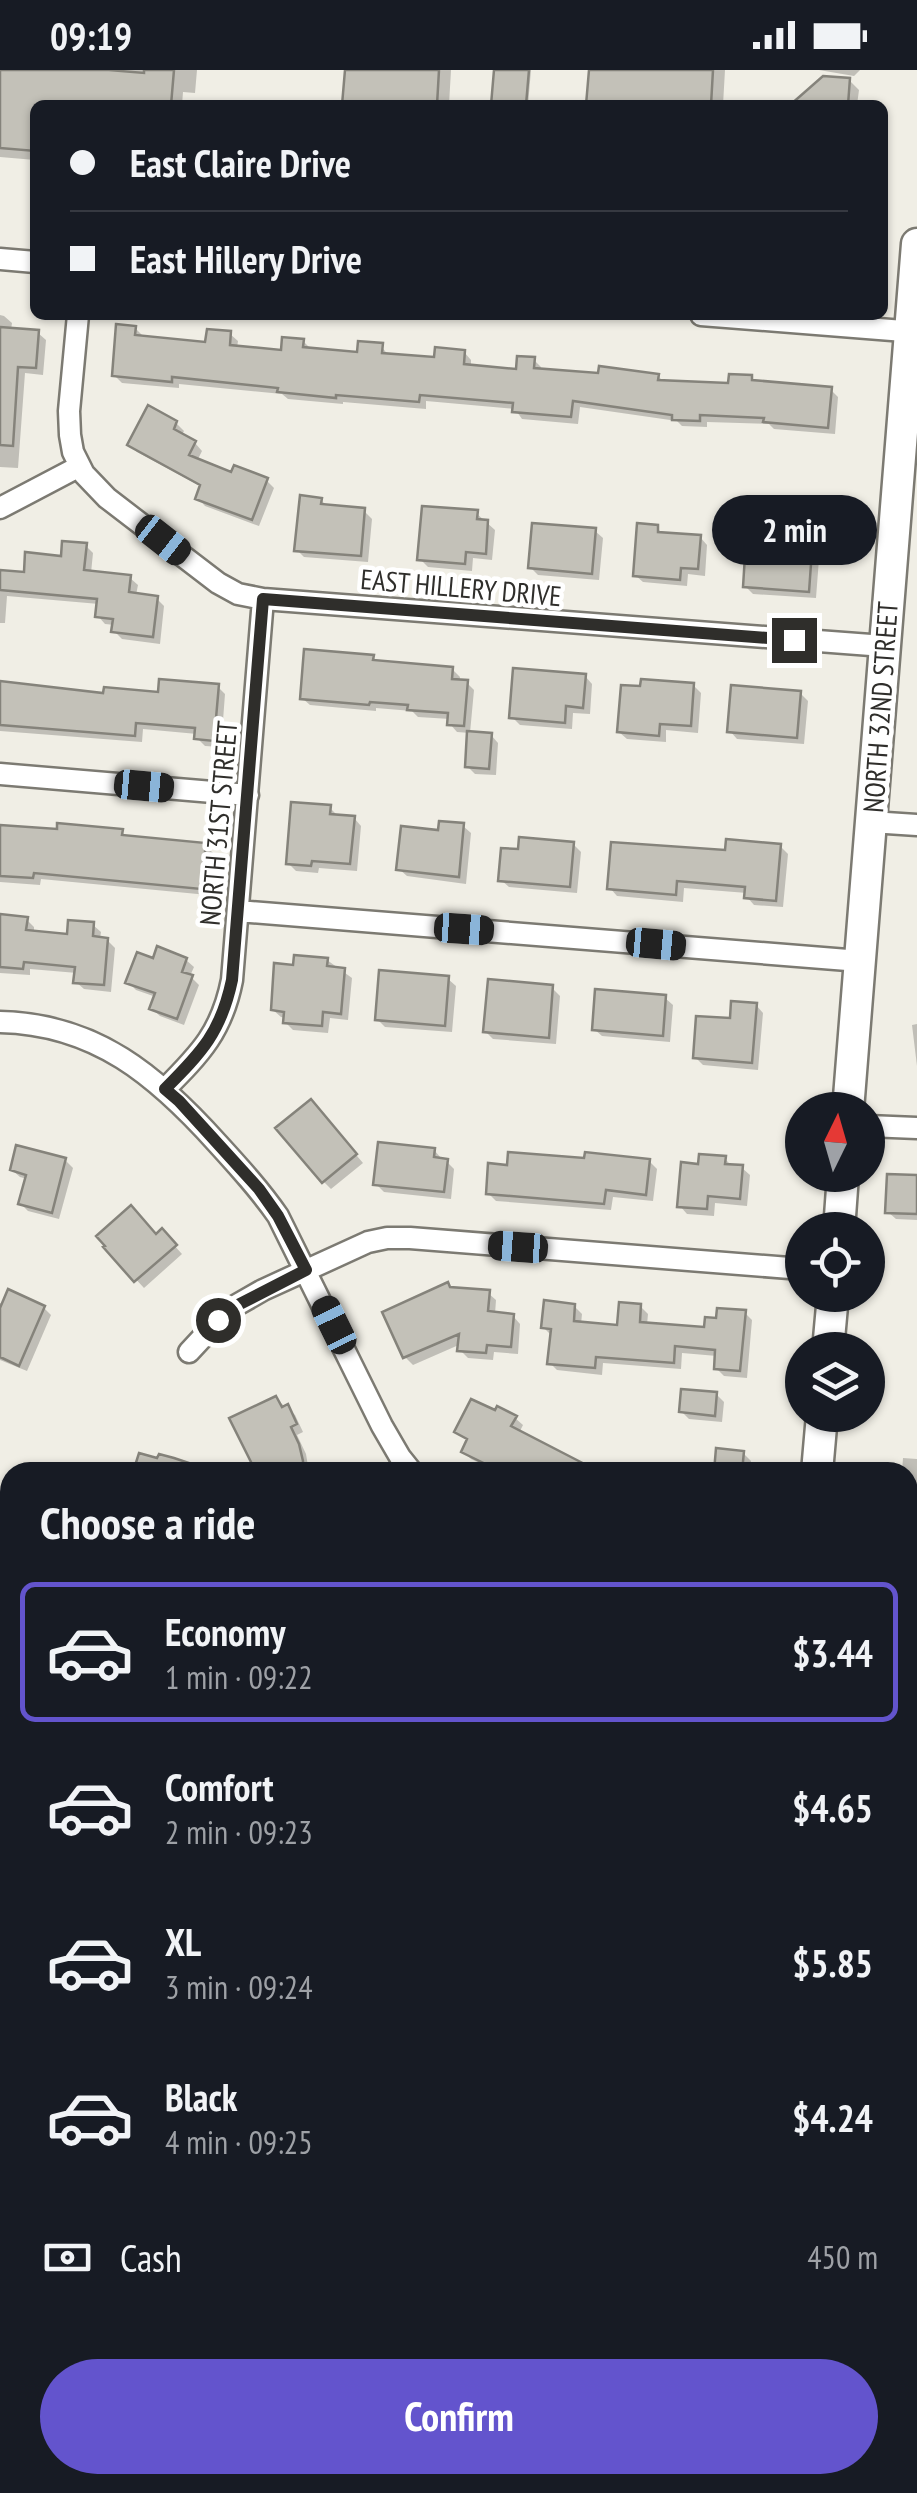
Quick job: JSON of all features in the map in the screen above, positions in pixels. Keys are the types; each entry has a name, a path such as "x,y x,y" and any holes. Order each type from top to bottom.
{"main road":[{"name":"NORTH 32ND STREET","path":"849,1092 913,332 917,244"},
{"path":"818,1462 821,1432"}],"street":[{"path":"0,259 30,262"},
{"path":"0,508 80,466 70,434 69,411 78,320"},
{"path":"764,320 913,332"},
{"name":"EAST HILLERY DRIVE","path":"80,466 108,498 218,583 238,594 884,646"},
{"name":"NORTH 31ST STREET","path":"165,1089 215,1033 232,980 263,599"},
{"path":"0,774 248,795"},
{"path":"871,822 917,825"},
{"path":"238,911 860,961"},
{"path":"0,1022 24,1022 118,1055 179,1101 259,1189 278,1216 382,1426 404,1462"},
{"path":"885,1127 917,1128"},
{"path":"189,1352 228,1310 368,1242 398,1238 785,1268"}],"building":[{"path":"0,70 174,70 171,100 30,100 30,151 0,148"},
{"path":"345,70 439,70 437,100 342,100"},
{"path":"494,70 529,70 526,100 491,100"},
{"path":"589,70 713,70 711,100 586,100"},
{"path":"823,76 850,78 848,100 796,100"},
{"path":"116,324 136,326 135,335 205,342 207,329 231,331 230,345 281,350 282,337 304,339 303,347 357,352 358,341 383,343 382,353 434,357 435,347 465,350 464,364 516,369 517,356 535,357 534,368 598,373 599,366 659,374 658,380 728,383 729,374 752,375 752,380 832,387 828,428 763,422 764,418 700,415 700,421 672,420 672,415 573,401 571,417 512,412 513,403 420,395 419,402 336,398 172,377 172,382 112,376"},
{"path":"0,327 39,330 36,368 18,367 13,446 0,445"},
{"path":"148,405 177,421 174,429 196,441 189,455 231,472 234,465 268,478 252,520 195,499 200,485 127,445"},
{"path":"300,495 322,498 321,504 365,508 361,556 294,551"},
{"path":"422,506 478,510 477,519 488,520 486,554 466,552 465,564 417,560"},
{"path":"532,523 596,528 592,574 528,568"},
{"path":"637,523 658,525 658,532 701,535 698,569 681,568 680,580 633,576"},
{"path":"747,523 778,525 777,534 813,536 809,592 743,587"},
{"path":"62,541 87,543 84,570 131,575 129,592 158,596 153,637 111,632 113,619 95,617 97,599 0,590 0,570 24,572 25,552 61,556"},
{"path":"304,649 453,667 452,679 468,680 464,726 447,725 448,713 407,710 408,705 300,699"},
{"path":"513,668 586,674 583,708 566,706 565,723 509,718"},
{"path":"159,679 219,684 214,741 194,739 195,728 136,723 135,736 0,725 0,681 103,693 104,687 158,692"},
{"path":"641,679 694,683 691,726 660,724 659,736 617,732 621,685 640,686"},
{"path":"731,685 801,691 797,738 727,732"},
{"path":"467,731 492,733 489,769 465,767"},
{"path":"291,802 331,805 330,814 355,816 350,864 286,864"},
{"path":"439,821 464,823 459,877 396,870 401,826 438,830"},
{"path":"57,823 123,829 122,835 206,843 201,889 34,873 33,878 0,876 0,825 57,829"},
{"path":"519,837 574,842 570,887 498,881 501,848 518,849"},
{"path":"726,839 781,844 776,901 744,898 745,887 677,881 676,895 607,889 611,842 725,850"},
{"path":"0,914 28,917 26,930 67,934 68,920 94,922 93,936 108,938 104,985 73,983 75,967 24,962 23,969 0,967"},
{"path":"157,946 187,958 182,972 193,975 177,1019 149,1009 155,993 125,983 137,952 153,958"},
{"path":"294,955 328,958 327,966 345,968 341,1014 323,1012 322,1026 283,1023 284,1012 271,1010 274,963 293,965"},
{"path":"379,970 449,976 445,1026 375,1020"},
{"path":"488,979 553,985 549,1038 483,1032"},
{"path":"595,989 666,995 663,1036 592,1030"},
{"path":"731,1001 757,1003 752,1063 693,1058 696,1016 730,1018"},
{"path":"311,1099 357,1154 322,1183 275,1128"},
{"path":"378,1142 435,1148 434,1157 448,1159 444,1192 373,1185"},
{"path":"16,1145 66,1158 52,1213 18,1204 26,1175 10,1170"},
{"path":"508,1152 584,1158 585,1152 650,1159 646,1195 606,1190 604,1204 486,1194 488,1163 507,1165"},
{"path":"699,1154 726,1156 725,1164 743,1165 740,1199 708,1196 707,1209 677,1207 681,1162 698,1164"},
{"path":"887,1174 917,1175 917,1214 885,1213"},
{"path":"131,1205 156,1234 162,1228 177,1245 134,1282 96,1236"},
{"path":"448,1282 450,1287 490,1290 488,1311 514,1314 511,1347 487,1345 486,1353 457,1351 459,1334 403,1358 382,1312"},
{"path":"8,1289 45,1306 19,1366 0,1357 0,1308"},
{"path":"544,1300 575,1304 574,1321 617,1325 619,1302 641,1304 640,1322 704,1327 705,1317 716,1318 717,1308 746,1310 740,1371 714,1369 715,1350 675,1346 674,1363 596,1357 595,1368 547,1364 551,1329 541,1328"},
{"path":"681,1389 717,1392 715,1416 679,1412"},
{"path":"276,1396 282,1407 288,1404 297,1424 291,1427 303,1462 251,1462 229,1418"},
{"path":"471,1399 517,1416 511,1426 581,1462 482,1462 461,1452 467,1439 454,1432"},
{"path":"716,1448 744,1451 743,1462 715,1462"},
{"path":"139,1453 186,1462 136,1462"}],"route":[{"path":"218,1320 263,1290 306,1270 259,1189 165,1089 215,1033 232,980 263,599 794,640"}]}
